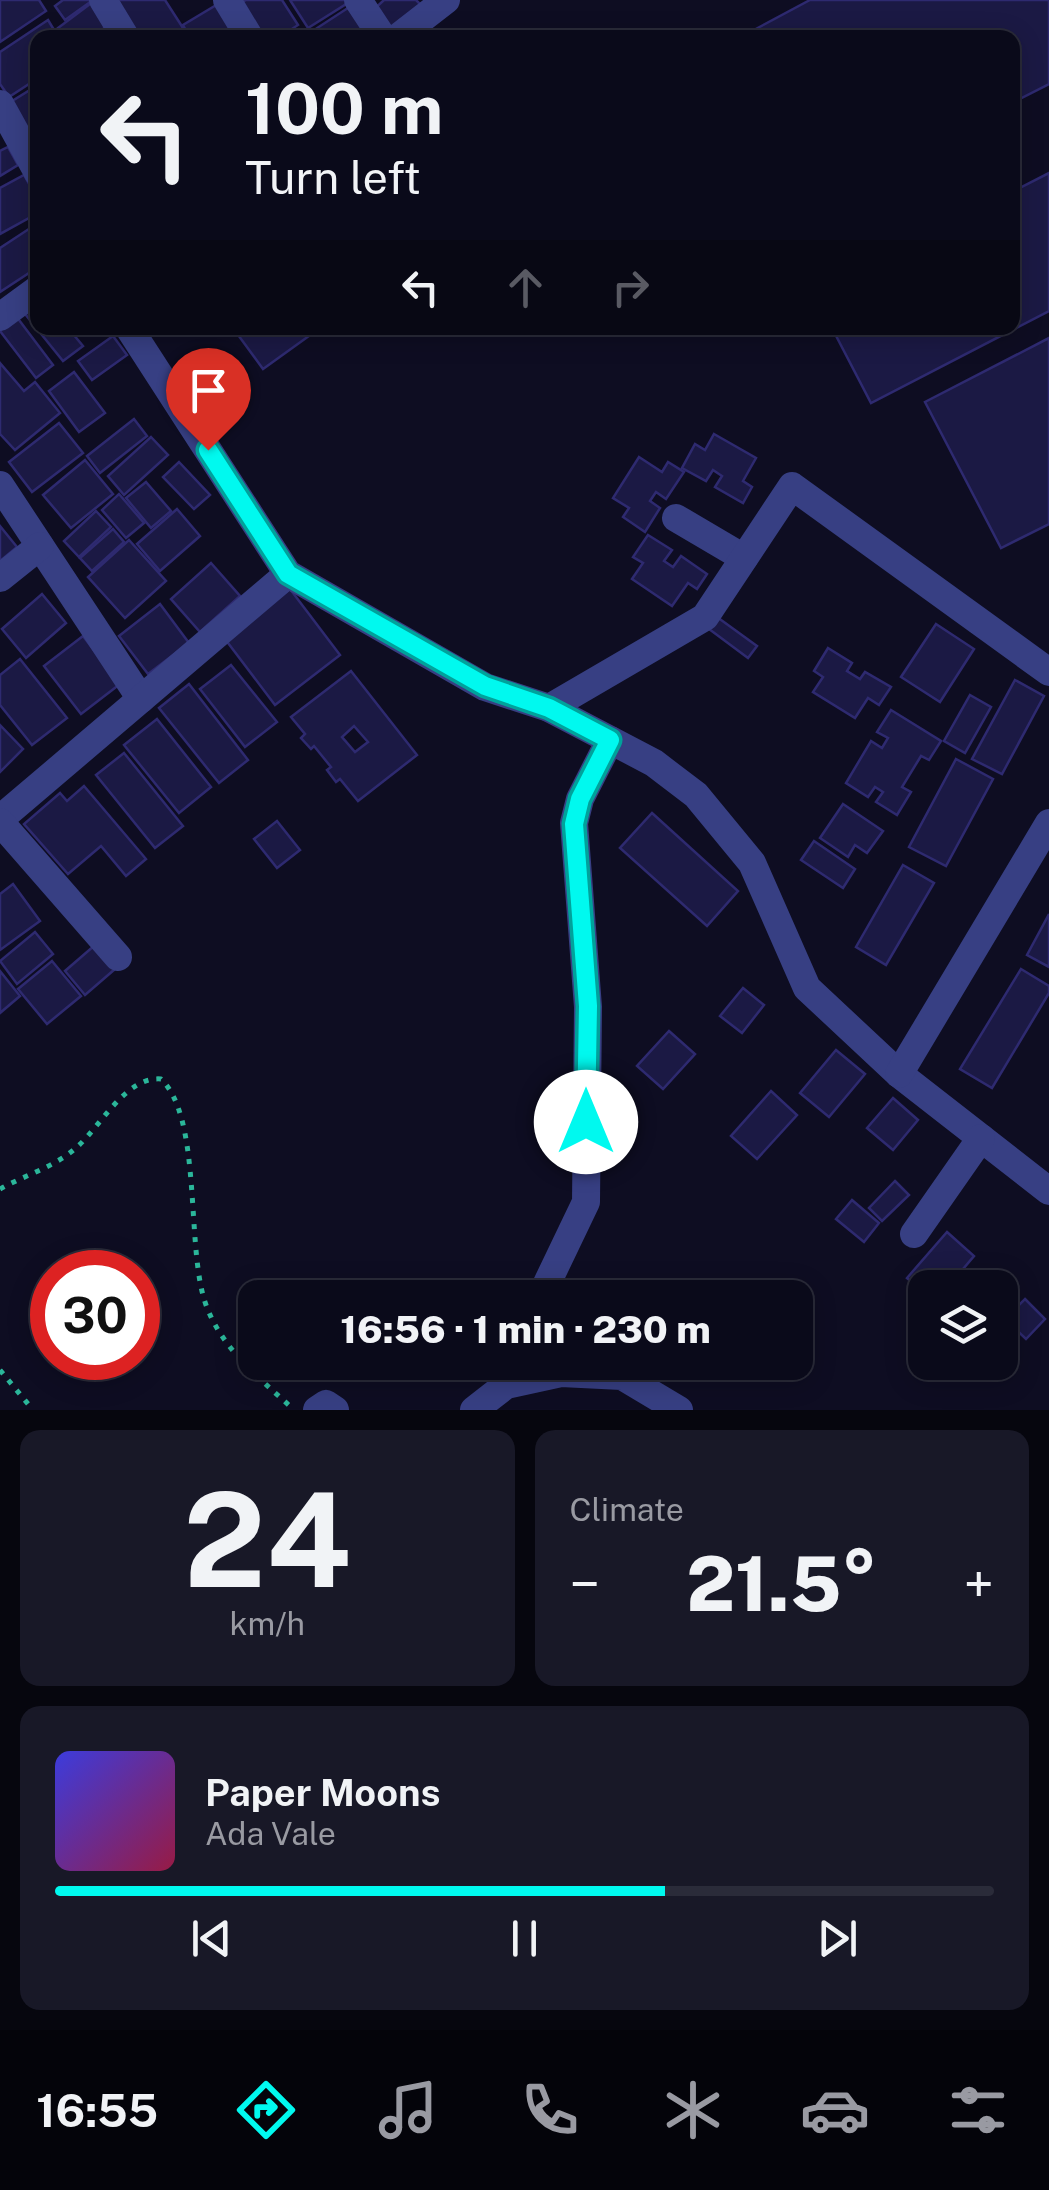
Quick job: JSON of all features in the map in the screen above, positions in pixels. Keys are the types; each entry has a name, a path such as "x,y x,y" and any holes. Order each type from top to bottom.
{"street":[{"path":"103,0 121,30"},
{"path":"227,0 245,30"},
{"path":"358,0 378,30"},
{"path":"408,30 446,0"},
{"path":"0,104 30,159"},
{"path":"0,317 30,295"},
{"path":"133,335 288,574 485,686 549,708 654,763 696,795 752,863 807,988 900,1074 1049,1192"},
{"path":"0,486 141,699"},
{"path":"549,708 705,617 792,486 1049,672"},
{"path":"676,518 744,558"},
{"path":"0,578 40,546"},
{"path":"118,957 0,820 288,574"},
{"path":"549,1280 586,1202 588,1006 574,824 580,799 610,740"},
{"path":"900,1074 1049,823"},
{"path":"914,1234 981,1138"},
{"path":"474,1410 518,1380"},
{"path":"629,1380 679,1410"},
{"path":"317,1410 326,1404 335,1410"}],"path":[{"path":"0,1189 62,1159 127,1094 150,1078 161,1079 184,1122 205,1301 224,1340 294,1410"},
{"path":"0,1370 33,1410"}],"building":[{"path":"0,0 39,0 46,11 0,42"},
{"path":"63,0 93,0 65,20 55,6"},
{"path":"118,0 165,0 183,28 180,30 132,30"},
{"path":"246,0 282,0 298,25 290,30 253,30 237,5"},
{"path":"290,0 351,0 351,1 308,28"},
{"path":"384,0 416,0 421,5 393,30 385,30 370,13"},
{"path":"810,0 1049,0 1049,84 1020,99 1020,30 754,30"},
{"path":"94,1 111,23 102,30 58,28"},
{"path":"223,1 240,30 186,30 183,25"},
{"path":"351,6 365,30 314,30"},
{"path":"48,20 54,30 33,30"},
{"path":"30,32 30,83 9,97 0,84 0,52"},
{"path":"30,90 30,134 9,103"},
{"path":"8,147 18,165 0,176 0,151"},
{"path":"1049,173 1049,311 1020,326 1020,188"},
{"path":"24,175 30,186 30,217 0,234 0,188"},
{"path":"30,228 30,272 0,292 0,248"},
{"path":"16,316 53,365 36,378 0,331"},
{"path":"42,335 74,335 83,346 63,361"},
{"path":"238,335 310,335 263,369"},
{"path":"836,335 1003,335 871,403"},
{"path":"113,336 127,355 92,380 78,361"},
{"path":"1049,338 1049,524 1001,548 925,402"},
{"path":"0,363 24,391 35,382 60,413 15,450 0,434"},
{"path":"74,372 105,413 79,432 49,391"},
{"path":"134,419 147,436 100,473 87,456"},
{"path":"59,423 83,453 32,492 9,462"},
{"path":"714,434 756,458 743,481 752,487 743,503 715,487 722,476 713,470 706,481 682,468 695,444 705,450"},
{"path":"151,437 168,455 124,495 108,476"},
{"path":"639,457 662,472 668,462 684,472 666,499 656,492 650,501 660,508 645,532 623,517 629,508 613,498"},
{"path":"85,460 113,494 71,528 43,495"},
{"path":"179,462 210,495 194,509 163,477"},
{"path":"146,482 171,511 151,528 126,498"},
{"path":"119,494 144,523 126,538 102,510"},
{"path":"177,509 200,536 160,571 137,544"},
{"path":"96,511 111,527 79,557 64,541"},
{"path":"0,526 17,547 0,561"},
{"path":"113,529 124,542 92,571 80,558"},
{"path":"648,535 672,550 664,561 673,567 681,556 707,574 697,589 688,583 672,606 632,579 643,563 633,557"},
{"path":"129,540 166,581 125,618 88,577"},
{"path":"211,563 240,596 200,632 171,599"},
{"path":"290,589 340,655 275,705 225,639"},
{"path":"42,594 66,623 26,658 2,629"},
{"path":"160,604 189,643 148,674 119,636"},
{"path":"717,617 757,646 748,658 709,629"},
{"path":"936,624 974,649 940,702 901,677"},
{"path":"83,636 120,684 81,714 44,666"},
{"path":"828,648 852,663 847,671 860,679 865,672 891,687 879,705 868,698 855,718 813,692 823,677 814,671"},
{"path":"20,659 67,718 32,745 0,705 0,675"},
{"path":"231,665 277,722 245,747 200,689"},
{"path":"351,671 417,755 358,801 340,779 336,782 327,770 331,767 314,746 311,749 301,738 305,734 291,717","holes":["354,726 368,742 355,752 342,737"]},
{"path":"1015,680 1044,696 1002,774 972,759"},
{"path":"189,684 248,760 219,783 159,708"},
{"path":"970,695 991,707 965,753 944,741"},
{"path":"891,710 941,741 929,760 921,756 902,787 911,792 897,815 876,802 883,792 875,787 868,797 846,783 871,741 882,748 888,738 877,732"},
{"path":"157,719 211,787 179,813 124,745"},
{"path":"0,725 23,749 0,772"},
{"path":"124,753 183,826 155,848 96,775"},
{"path":"956,759 993,779 946,866 909,847"},
{"path":"84,786 146,859 126,876 101,846 68,874 24,824 60,793 67,801"},
{"path":"843,804 883,831 867,853 855,845 848,857 820,838"},
{"path":"652,813 738,891 707,926 620,848"},
{"path":"277,821 300,850 277,868 254,839"},
{"path":"814,841 855,869 843,888 801,860"},
{"path":"903,865 934,883 886,965 856,947"},
{"path":"13,884 40,921 0,950 0,894"},
{"path":"1049,914 1049,967 1027,955"},
{"path":"35,932 53,954 17,984 0,961"},
{"path":"95,945 115,969 85,995 65,971"},
{"path":"52,961 81,996 47,1024 18,989"},
{"path":"1021,969 1049,986 1049,993 992,1088 960,1069"},
{"path":"0,971 20,996 0,1013"},
{"path":"743,988 764,1005 742,1033 720,1016"},
{"path":"669,1031 695,1054 663,1089 637,1066"},
{"path":"836,1050 865,1074 829,1117 800,1093"},
{"path":"771,1091 797,1115 757,1159 731,1136"},
{"path":"893,1098 918,1120 893,1150 867,1128"},
{"path":"895,1181 909,1195 882,1221 869,1208"},
{"path":"852,1200 879,1223 864,1242 836,1219"},
{"path":"947,1232 974,1256 962,1270 914,1270"},
{"path":"1025,1299 1045,1319 1026,1339 1018,1331 1018,1306"}],"route":[{"path":"208,450 288,574 485,686 549,708 610,740 580,799 574,824 588,1006 586,1122"}]}
